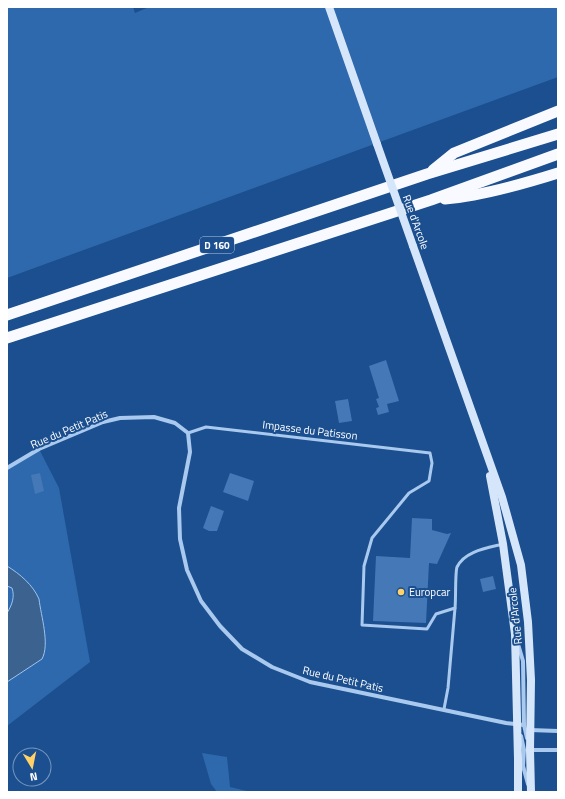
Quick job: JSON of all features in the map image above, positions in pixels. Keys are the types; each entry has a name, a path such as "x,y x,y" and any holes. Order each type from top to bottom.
{"highway":[{"path":"427,174 454,153 558,111"},
{"name":"D 160","path":"7,315 427,174 558,134"},
{"name":"D 160","path":"7,338 431,200 558,154"},
{"name":"D 160","path":"431,200 460,198 558,173"}],"main road":[{"name":"Rue d'Arcole","path":"329,7 484,444 502,497 521,565 528,622 531,672 518,792"},
{"name":"Rue d'Arcole","path":"484,444 503,544 516,634 524,726 530,750 530,792"}],"street":[{"name":"Rue du Petit Patis","path":"7,468 39,449 103,422 120,418 154,417 175,423 188,433 190,452 179,508 180,539 186,570 201,602 220,626 242,649 272,668 310,682 524,726 558,731"},
{"path":"524,726 523,766 530,792"},
{"path":"530,750 558,750"}],"lane":[{"name":"Impasse du Patisson","path":"188,433 206,428 430,453 432,463 429,481 409,493 372,538 364,566 362,625 427,629 436,614 456,608"},
{"path":"444,709 448,688 456,608 457,568 466,556 481,549 503,544"}],"shaded area":[{"path":"7,7 133,7 135,13 149,7 558,7 558,77 7,278"},
{"path":"39,449 59,488 90,662 7,726 7,469"},
{"path":"7,566 26,580 39,599 45,646 42,659 7,682 7,613 12,604 13,595 12,588 7,586"},
{"path":"202,753 227,757 230,787 251,792 217,792 211,784"}],"building":[{"path":"386,360 399,401 387,404 389,412 378,415 376,408 379,407 376,399 379,398 369,366"},
{"path":"348,399 352,421 339,423 335,401"},
{"path":"40,473 44,491 35,494 31,475"},
{"path":"230,473 254,481 248,501 223,492"},
{"path":"211,506 224,511 217,531 209,531 203,528"},
{"name":"Europcar","path":"412,518 432,519 432,530 447,534 451,533 437,564 429,563 426,623 373,621 376,556 410,558"},
{"path":"493,576 496,589 483,592 480,579"}],"place":[{"name":"Europcar","path":"401,592"}]}
